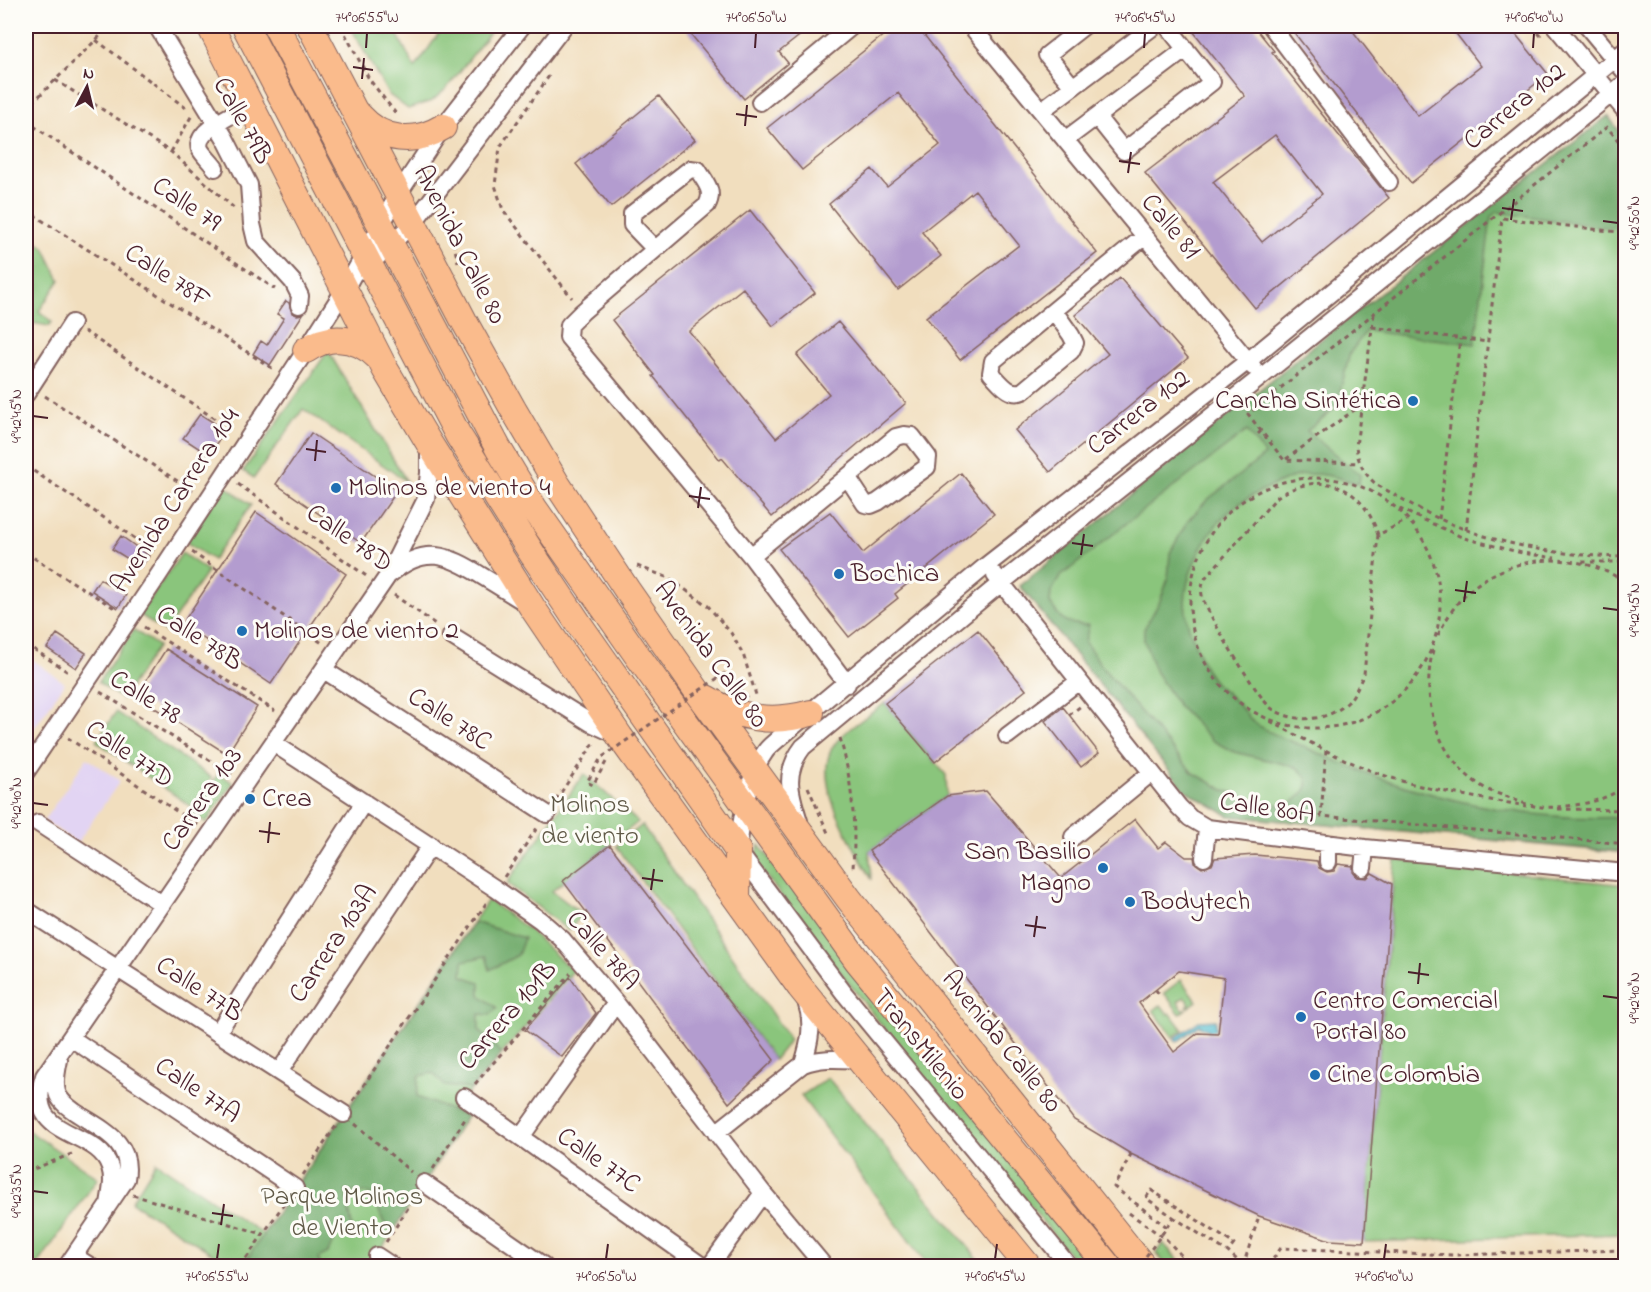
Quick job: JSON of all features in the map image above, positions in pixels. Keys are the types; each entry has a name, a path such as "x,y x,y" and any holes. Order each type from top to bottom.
{"highway":[{"path":"210,26 386,369"},
{"path":"245,26 458,435 581,627 738,851 737,899"},
{"path":"276,26 498,448 534,508 745,807 857,960 1108,1266"},
{"name":"Avenida Calle 80","path":"310,26 464,321 557,484 627,590 804,838 914,982 1141,1266"},
{"path":"356,111 368,124 383,134 400,139 418,138 443,128"},
{"path":"306,350 321,342 346,339 369,349 379,358 610,736 737,899 800,987 1028,1266"},
{"path":"700,695 741,716 757,719 775,720 811,713"}],"street":[{"name":"Calle 79B","path":"158,26 217,124 249,184 252,224 256,241 293,282 300,296 299,305"},
{"path":"386,234 399,193 443,128 522,26"},
{"path":"386,234 414,222 564,26"},
{"path":"760,102 852,26"},
{"name":"Calle 81","path":"971,26 1261,377"},
{"path":"1073,87 1047,54 1084,26"},
{"path":"1042,110 1154,26"},
{"path":"1097,117 1124,151 1212,82 1167,26"},
{"path":"1270,26 1389,182"},
{"path":"1555,26 1626,112"},
{"path":"1587,26 1620,55 1626,74"},
{"path":"1065,140 1186,49"},
{"name":"Carrera 102","path":"738,851 745,807 755,768 765,751 987,566 1248,360 1620,55"},
{"name":"Carrera 102","path":"804,838 791,796 790,774 796,756 803,747 1001,583 1261,377 1626,82"},
{"path":"215,168 200,149 199,142 204,132 252,105"},
{"path":"655,249 632,225 632,214 690,169 698,170 711,191 711,199 707,205 582,312 569,325 568,337 752,556 847,684"},
{"name":"Avenida Carrera 104","path":"26,772 179,544 345,289 386,234"},
{"path":"1053,311 1075,344 1071,351 1023,392 1017,394 1011,392 991,373 993,361 1053,311 1144,236"},
{"path":"28,391 72,323"},
{"path":"752,556 896,437 912,436 928,457 927,467 871,505 865,504 848,478"},
{"name":"Carrera 103","path":"113,1197 111,1169 107,1160 54,1124 44,1114 39,1096 44,1076 384,582 426,499 429,443"},
{"name":"Carrera 103","path":"384,582 404,563 421,556 448,557 532,607"},
{"name":"Calle 80A","path":"987,566 1184,813 1207,828 1365,848 1626,873"},
{"path":"451,636 610,736"},
{"name":"Calle 78C","path":"324,670 547,814"},
{"path":"1007,736 1079,681"},
{"name":"Calle 78A","path":"273,743 496,889 540,920 562,939 616,1003 716,1134 824,1266"},
{"path":"1073,837 1151,773"},
{"path":"218,1032 364,802"},
{"path":"38,823 162,904"},
{"path":"1204,858 1207,828"},
{"path":"1328,843 1328,862"},
{"name":"Carrera 103A","path":"279,1072 431,845"},
{"path":"1363,868 1365,848"},
{"name":"TransMilenio","path":"738,851 844,993 1069,1266"},
{"name":"Calle 77B","path":"26,910 344,1114"},
{"path":"800,987 811,1014 812,1025 810,1042 802,1064"},
{"path":"521,1137 616,1003"},
{"name":"Calle 77A","path":"71,1038 295,1188"},
{"path":"60,1053 55,1083 58,1095 69,1107 118,1141 126,1154 128,1170 126,1179 70,1261 90,1266"},
{"path":"716,1134 802,1064 826,1058 859,1060"},
{"name":"Calle 77C","path":"464,1097 702,1266"},
{"path":"424,1183 544,1266"},
{"path":"710,1266 763,1193"},
{"path":"377,1256 392,1266"}],"path":[{"path":"26,109 110,26"},
{"path":"340,26 369,79 397,115"},
{"path":"96,40 192,113 171,152"},
{"path":"550,74 500,147 495,185 503,210 582,312"},
{"path":"55,80 171,152 252,224"},
{"name":"Calle 79","path":"26,121 299,305"},
{"path":"1359,463 1284,460 1248,414 1607,127 1626,150"},
{"name":"Calle 78F","path":"26,210 287,378"},
{"path":"1466,530 1502,218 1499,213"},
{"path":"1502,218 1626,233"},
{"path":"1374,313 1356,446 1359,463 1368,478 1439,519 1514,545 1584,556 1626,557"},
{"path":"72,323 247,440"},
{"path":"1372,327 1488,342"},
{"path":"1439,519 1460,339"},
{"path":"28,391 207,500"},
{"path":"1284,460 1360,406"},
{"path":"26,466 168,560"},
{"name":"Calle 78D","path":"224,475 384,582 451,636"},
{"path":"1626,583 1595,567 1522,553 1473,540 1437,527 1358,487 1334,479 1300,477 1255,494 1233,509 1203,544 1190,573 1186,589 1188,615 1202,656 1216,678 1234,698 1266,719 1326,750 1383,775 1424,787 1535,808 1626,810"},
{"path":"1305,485 1336,485 1353,494 1373,518 1378,535 1364,674 1357,690 1341,708 1316,717 1295,718 1270,707 1243,669 1205,603 1202,589 1206,577 1277,497 1290,489 1305,485"},
{"path":"1382,501 1407,520 1419,533 1440,580 1441,618 1429,667 1428,695 1434,722 1445,748 1462,770 1483,788 1535,808"},
{"path":"1378,535 1407,520"},
{"path":"179,544 336,652"},
{"name":"Calle 78B","path":"26,554 289,720"},
{"path":"1266,719 1293,725 1319,726 1364,716 1388,704 1412,683 1424,666 1447,618 1461,599 1480,583 1500,571 1524,563 1548,560 1626,562"},
{"name":"Calle 78","path":"26,644 246,783"},
{"path":"606,762 593,784 587,782 601,758 728,671 747,698 743,702 727,678"},
{"name":"Calle 77D","path":"54,729 211,834"},
{"path":"837,731 852,796 853,873"},
{"path":"242,1266 547,814 610,736"},
{"path":"1326,750 1321,816 1626,844"},
{"path":"1546,808 1590,804 1626,786"},
{"name":"Carrera 101B","path":"464,1097 582,961"},
{"path":"1156,990 1160,996"},
{"path":"984,1046 1005,1030"},
{"path":"344,1114 424,1183"},
{"path":"26,1172 91,1147"},
{"path":"1131,1154 1114,1187 1167,1227"},
{"path":"1228,1252 1234,1244 1152,1190 1146,1198 1228,1252 1244,1266 1259,1216"},
{"path":"113,1197 263,1234"},
{"path":"1141,1266 1173,1217"},
{"path":"1268,1266 1281,1248 1454,1255 1626,1250"}],"shaded area":[{"path":"26,655 65,683 26,740"},
{"path":"87,758 120,781 77,843 44,820"}],"green space":[{"path":"350,26 393,26 415,68 444,26 495,26 447,88 432,101 408,109 388,94"},
{"path":"1608,116 1625,139 1625,853 1229,816 1185,790 1020,586 1318,342"},
{"path":"1608,116 1625,139 1625,230 1497,212 1491,217 1475,344 1366,331 1350,353 1336,407 1307,431 1360,475 1359,484 1328,476 1305,474 1276,484 1248,498 1226,515 1208,536 1192,569 1185,599 1189,629 1207,672 1214,682 1261,728 1381,778 1461,802 1543,815 1584,818 1625,817 1625,852 1229,816 1185,790 1020,586 1318,342","holes":["1247,431 1265,455 1207,500 1187,522 1170,553 1168,579 1160,601 1144,629 1144,640 1155,671 1179,707 1213,741 1234,752 1296,767 1302,773 1306,778 1306,788 1289,805 1265,804 1222,789 1192,772 1103,668 1085,642 1089,625 1066,621 1050,603 1051,592 1060,577"]},
{"path":"26,235 44,247 60,280 39,311 52,322 49,326 26,322"},
{"path":"328,351 407,482 303,409 254,478 243,471"},
{"path":"224,485 251,505 213,560 186,542"},
{"path":"182,553 208,571 165,632 139,614"},
{"path":"134,630 158,646 122,699 98,682"},
{"path":"885,703 946,775 947,796 869,851 872,880 846,833 831,797 827,780 827,763 832,748 842,735"},
{"path":"116,712 212,778 192,807 96,741"},
{"path":"219,773 233,783 206,823 192,813"},
{"name":"Molinos de viento","path":"584,774 638,822 552,891 582,914 569,931 507,883"},
{"path":"642,825 790,1040 774,1060 616,846"},
{"path":"759,845 1093,1266 1079,1266 875,1017 755,862"},
{"path":"1395,860 1625,885 1625,1234 1364,1242"},
{"name":"Parque Molinos de Viento","path":"488,900 529,930 573,971 465,1097 474,1104 371,1266 232,1266 131,1202 156,1162 263,1234"},
{"name":"Parque Molinos de Viento","path":"474,922 524,938 518,955 490,970 486,956 463,961 462,976 480,982 480,995 497,1008 490,1015 479,1014 479,1030 502,1054 471,1089 445,1086 433,1073 419,1076 417,1097 467,1116 395,1229 384,1223 372,1194 346,1191 353,1232 336,1234 328,1253 318,1258 321,1266 242,1266"},
{"path":"1181,980 1197,1001 1189,1007 1187,1006 1190,1004 1184,997 1178,1002 1183,1009 1186,1009 1180,1014 1164,993"},
{"path":"1161,1005 1183,1030 1173,1037 1153,1010"},
{"path":"828,1078 984,1266 931,1266 925,1262 801,1096"},
{"path":"26,1129 98,1178 37,1266 26,1266"},
{"path":"1163,1243 1184,1266 1167,1266 1156,1253"}],"water":[{"path":"1216,1020 1216,1030 1210,1031 1199,1025 1177,1042 1174,1039 1199,1021"}],"building":[{"path":"684,26 812,26 779,52 788,63 744,99"},
{"path":"895,26 917,26 1097,253 960,360 926,317 1019,245 975,190 922,232 941,256 898,290 829,204 872,169 887,187 940,145 898,93 802,170 767,128"},
{"path":"1189,26 1254,26 1274,51 1272,52 1389,198 1255,308 1145,173 1245,96","holes":["1275,135 1322,194 1262,242 1213,182"]},
{"path":"1289,26 1349,26 1418,116 1481,66 1450,26 1509,26 1548,74 1411,183"},
{"path":"659,96 695,140 611,207 576,164"},
{"path":"750,210 815,293 773,326 743,288 689,331 776,438 829,394 797,355 838,322 906,403 772,517 722,458 720,460 612,320"},
{"path":"1120,278 1188,358 1050,472 1015,430 1108,354 1075,315"},
{"path":"286,301 292,313 303,314 270,365 253,354 261,341 267,345 284,318 277,314"},
{"path":"200,414 225,430 209,455 183,438"},
{"name":"Molinos de viento 4","path":"311,433 397,491 361,543 276,484"},
{"path":"961,473 994,514 895,594 898,598 849,637 779,549 830,512 863,553"},
{"path":"256,512 346,574 271,684 182,624"},
{"path":"121,536 149,556 141,567 112,549"},
{"path":"100,579 126,595 118,608 92,591"},
{"path":"978,630 1026,690 935,762 885,703"},
{"path":"57,634 86,653 76,668 47,648"},
{"path":"166,649 257,707 227,754 136,696"},
{"path":"1063,707 1099,753 1081,767 1045,721"},
{"name":"Centro Comercial Portal 80","path":"986,791 1061,878 1135,819 1158,848 1166,842 1186,857 1194,857 1195,863 1202,868 1212,865 1215,858 1255,855 1317,861 1319,868 1327,872 1334,871 1338,864 1353,866 1353,872 1357,877 1367,878 1372,873 1392,884 1364,1242 1330,1240 1259,1216 1131,1154 1074,1120 869,851 947,796","holes":["1179,971 1224,978 1218,1034 1198,1033 1174,1052 1139,1003"]},
{"path":"610,845 774,1060 729,1103 563,881"},
{"path":"570,977 596,1013 562,1057 525,1030"}],"place":[{"name":"Cancha Sintética","path":"1413,401"},
{"name":"Molinos de viento 4","path":"336,488"},
{"name":"Bochica","path":"839,574"},
{"name":"Molinos de viento 2","path":"242,631"},
{"name":"Crea","path":"250,799"},
{"name":"San Basilio Magno","path":"1103,868"},
{"name":"Bodytech","path":"1130,902"},
{"name":"Centro Comercial Portal 80","path":"1301,1017"},
{"name":"Cine Colombia","path":"1315,1075"}]}
